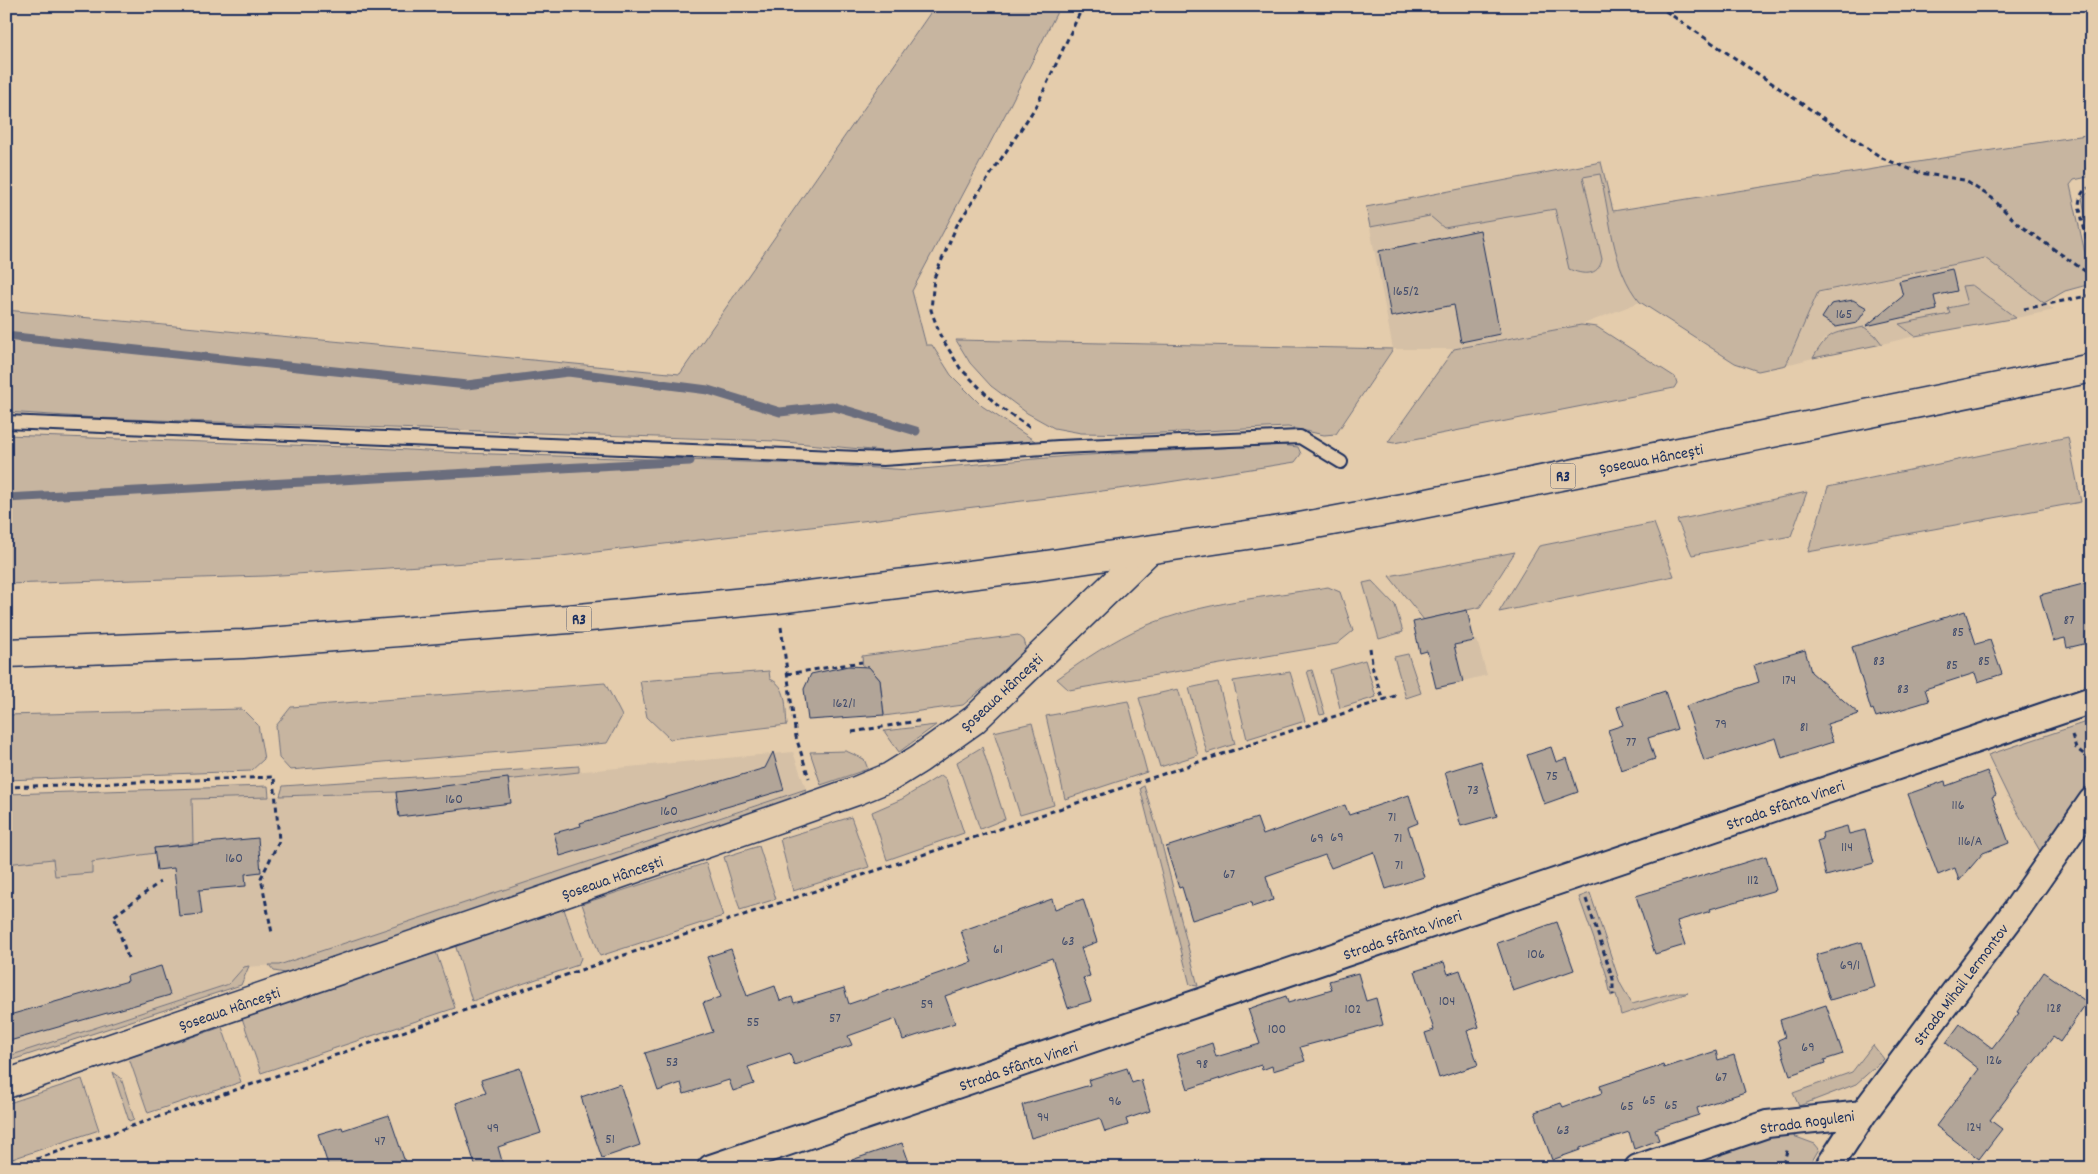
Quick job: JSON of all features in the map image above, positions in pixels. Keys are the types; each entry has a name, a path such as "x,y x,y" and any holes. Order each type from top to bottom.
{"main road":[{"name":"Șoseaua Hâncești","path":"6,653 264,642 569,620 777,599 1033,567 1294,528 1413,506 2092,368"},
{"name":"Șoseaua Hâncești","path":"6,1084 559,896 817,805 890,777 919,760 974,720 1149,550"}],"street":[{"name":"Strada Sfânta Vineri","path":"711,1168 2092,700"},
{"name":"Strada Mihail Lermontov","path":"1828,1168 1863,1114 2017,909 2092,801"},
{"name":"Strada Roguleni","path":"1638,1168 1767,1124 1863,1114"}],"lane":[{"path":"6,422 883,459 1059,447 1300,437 1341,462"}],"path":[{"path":"1059,447 997,405 960,368 940,334 931,310 934,278 957,224 1037,105 1083,6"},
{"path":"1658,6 1882,158 1920,173 1964,180 1992,198 2018,224 2092,276"},
{"path":"2092,187 2086,188 2080,195 2079,205 2092,263"},
{"path":"2024,310 2092,295"},
{"path":"777,599 796,737 817,805"},
{"path":"1370,648 1373,670 1383,700"},
{"path":"788,674 862,662"},
{"path":"11,1168 601,963 1398,695"},
{"path":"852,732 925,720"},
{"path":"6,787 274,777 279,841 261,878 272,933"},
{"path":"1577,875 1609,968 1613,995"},
{"path":"128,958 114,916 160,882"}],"shaded area":[{"path":"935,6 1060,6 912,291 926,345 932,345 951,375 982,406 1035,441 893,452 775,441 97,418 6,412 6,310 680,374"},
{"path":"2092,134 2092,176 2074,180 2070,185 2087,262 2087,285 2065,291 2044,303 1985,258 1818,292 1786,365 1758,371 1735,363 1640,302 1623,274 1618,258 1600,174 1583,177 1602,259 1597,269 1589,273 1569,269 1555,209 1444,228 1430,216 1370,227 1366,207 1601,162 1613,211"},
{"path":"1601,162 1613,211 1640,302 1581,325 1454,349 1393,349 1366,207"},
{"path":"2092,192 2092,248 2082,198"},
{"path":"1985,258 2054,310 2016,318 1972,285 1962,286 1967,304 1949,308 1950,314 1900,325 1915,336 1882,344 1875,335 1864,327 1830,335 1823,340 1813,358 1786,365 1818,293"},
{"path":"1972,285 2016,318 1915,336 1899,324 1950,314 1948,308 1967,304 1962,286"},
{"path":"1581,325 1597,327 1675,377 1677,383 1674,388 1394,443 1388,442 1454,349"},
{"path":"1864,327 1875,335 1882,344 1813,358 1828,337 1839,332"},
{"path":"956,340 1393,349 1336,434 1324,435 1288,427 1140,434 1081,433 1054,428 1027,413 991,386 970,363"},
{"path":"6,435 374,448 461,453 809,464 911,470 1069,456 1281,445 1298,447 1301,454 1295,462 1150,485 544,558 265,576 6,584"},
{"path":"2068,437 2081,502 1808,552 1828,487"},
{"path":"1807,492 1791,536 1692,555 1677,520"},
{"path":"1654,523 1674,576 1499,612 1539,546"},
{"path":"1515,552 1480,607 1424,620 1389,576"},
{"path":"1372,581 1395,605 1403,632 1379,639 1363,583"},
{"path":"1328,587 1340,592 1353,631 1337,644 1069,690 1057,679 1122,637 1167,618 1235,601"},
{"path":"1018,635 1024,640 1026,647 1020,658 963,705 884,716 880,680 869,667 863,667 862,656"},
{"path":"1477,640 1487,675 1436,688 1427,651"},
{"path":"1408,654 1421,693 1406,698 1394,657"},
{"path":"1365,660 1376,697 1340,708 1330,670"},
{"path":"1312,670 1325,714 1320,715 1307,671"},
{"path":"769,671 770,679 776,682 783,692 787,725 670,739 647,717 640,681"},
{"path":"1290,672 1305,721 1247,739 1233,681"},
{"path":"1218,682 1235,744 1207,753 1189,688"},
{"path":"605,683 622,716 607,743 290,770 279,758 276,726 291,707"},
{"path":"1178,689 1198,755 1160,767 1139,698"},
{"path":"1128,701 1147,772 1065,799 1046,716"},
{"path":"242,709 258,725 264,759 251,771 6,780 6,715"},
{"path":"2092,720 2092,778 2040,851 2008,796 1988,755"},
{"path":"1032,723 1054,805 1020,815 994,732"},
{"path":"936,725 899,752 884,731"},
{"path":"982,747 1005,819 980,829 957,762"},
{"path":"846,751 864,759 868,769 821,785 810,752"},
{"path":"793,752 806,789 279,965 244,967 229,984 6,1057 6,825 193,821 192,799 396,792 508,778"},
{"path":"579,766 579,772 396,792 280,796 283,786"},
{"path":"941,775 946,779 964,833 887,860 872,812 902,799"},
{"path":"268,786 269,797 192,799 193,843 154,848 155,853 92,862 92,873 55,876 53,859 6,864 6,794"},
{"path":"1144,786 1161,841 1198,986 1190,985 1140,788"},
{"path":"806,789 806,793 614,862 285,973 274,971 269,965 279,965"},
{"path":"851,817 869,867 793,891 780,839"},
{"path":"759,846 776,899 740,910 724,857"},
{"path":"706,863 723,916 600,956 582,904"},
{"path":"1590,893 1620,983 1632,1004 1673,993 1688,993 1621,1015 1616,994 1611,996 1606,973 1579,897"},
{"path":"564,909 581,958 578,965 472,1001 455,944"},
{"path":"436,952 455,1008 261,1073 242,1018"},
{"path":"249,966 241,985 6,1062 6,1057 229,984 244,967"},
{"path":"222,1027 241,1082 148,1113 129,1058"},
{"path":"1873,1045 1884,1059 1856,1084 1799,1106 1793,1093 1852,1072"},
{"path":"113,1072 121,1078 134,1119 129,1121"},
{"path":"82,1079 99,1130 6,1161 6,1104"},
{"path":"1788,1134 1815,1144 1819,1149 1808,1168 1732,1168 1715,1161 1694,1168 1681,1168 1772,1136"}],"building":[{"path":"1480,230 1500,334 1461,342 1454,305 1391,317 1379,251"},
{"path":"1952,269 1957,291 1934,296 1937,310 1866,326 1903,296 1899,281"},
{"path":"1853,300 1867,308 1857,323 1836,327 1822,318 1831,304"},
{"path":"2087,583 2092,600 2092,642 2067,648 2065,638 2053,641 2040,595"},
{"path":"1467,610 1474,641 1454,645 1463,682 1436,688 1427,651 1420,653 1413,622"},
{"path":"1965,611 1976,644 1990,640 2002,674 1978,682 1975,673 1925,689 1929,701 1876,717 1873,709 1871,710 1852,647"},
{"path":"1805,650 1811,672 1859,714 1827,724 1833,742 1782,758 1776,738 1704,761 1686,706 1759,682 1754,665"},
{"path":"848,666 869,667 880,680 884,715 808,720 804,689 811,674"},
{"path":"1665,691 1677,729 1648,738 1655,759 1621,770 1608,730 1623,725 1617,707"},
{"path":"1551,747 1556,762 1567,758 1578,792 1544,804 1527,755"},
{"path":"773,752 784,790 560,856 554,833 581,826 580,823 765,768"},
{"path":"1481,761 1497,816 1461,826 1445,772"},
{"path":"1987,771 1996,795 1992,797 2009,843 1983,853 1959,881 1955,868 1938,875 1908,794 1945,781 1946,786"},
{"path":"508,778 511,803 399,817 396,792"},
{"path":"1409,795 1418,823 1408,827 1424,877 1386,889 1374,852 1331,868 1325,855 1266,876 1273,900 1252,907 1251,902 1192,920 1182,887 1179,888 1166,847 1257,818 1263,835 1345,805 1349,815"},
{"path":"1847,826 1849,834 1865,830 1874,863 1826,876 1817,841 1823,839 1822,833"},
{"path":"258,838 261,872 245,874 246,886 199,890 202,914 179,916 174,868 157,870 154,848"},
{"path":"1766,856 1776,890 1710,909 1711,911 1677,921 1685,945 1655,954 1636,896"},
{"path":"1052,899 1055,909 1083,899 1097,942 1081,948 1090,976 1083,978 1091,1001 1068,1008 1052,958 945,996 955,1023 903,1040 896,1019 848,1036 852,1045 794,1065 790,1053 748,1067 754,1084 733,1091 729,1080 684,1094 681,1083 658,1091 645,1053 713,1032 703,1003 721,997 707,957 731,949 747,996 775,986 780,1001 792,997 794,1003 844,988 849,1004 972,962 961,931"},
{"path":"1557,922 1574,970 1513,991 1497,943"},
{"path":"1862,942 1875,987 1830,1000 1816,955"},
{"path":"1444,962 1448,974 1460,970 1479,1027 1467,1031 1478,1065 1439,1078 1425,1033 1434,1030 1415,971"},
{"path":"161,966 170,995 6,1042 6,1016 128,981 127,976"},
{"path":"2044,972 2087,1002 2060,1042 2053,1037 1990,1120 2002,1129 1979,1159 1936,1126 1979,1069 1946,1043 1960,1024 1992,1048 2019,1013 2017,1012"},
{"path":"1358,973 1366,1001 1376,998 1383,1025 1300,1047 1305,1061 1273,1071 1272,1066 1262,1070 1261,1065 1188,1089 1177,1055 1212,1043 1216,1057 1260,1044 1248,1009 1286,996 1288,1003 1332,990 1329,981"},
{"path":"1826,1005 1843,1054 1824,1060 1825,1063 1790,1075 1778,1040 1785,1037 1780,1020"},
{"path":"1716,1051 1718,1060 1734,1055 1745,1092 1697,1108 1699,1115 1655,1129 1659,1140 1634,1149 1629,1132 1580,1148 1580,1150 1552,1160 1535,1112 1561,1103 1563,1107 1602,1093 1600,1086 1663,1065 1664,1068"},
{"path":"520,1068 541,1133 498,1147 504,1168 476,1168 456,1103 486,1093 481,1080"},
{"path":"1127,1068 1132,1083 1141,1080 1150,1111 1126,1119 1128,1125 1105,1132 1100,1118 1031,1138 1022,1105 1090,1085 1088,1080"},
{"path":"620,1084 640,1145 602,1158 581,1097"},
{"path":"389,1115 407,1168 329,1168 318,1134 342,1127 343,1130"},
{"path":"902,1143 911,1168 841,1168 840,1164"}],"waterway":[{"path":"6,336 467,385 568,372 708,390 780,412 832,406 916,431"},
{"path":"6,498 690,461"}]}
